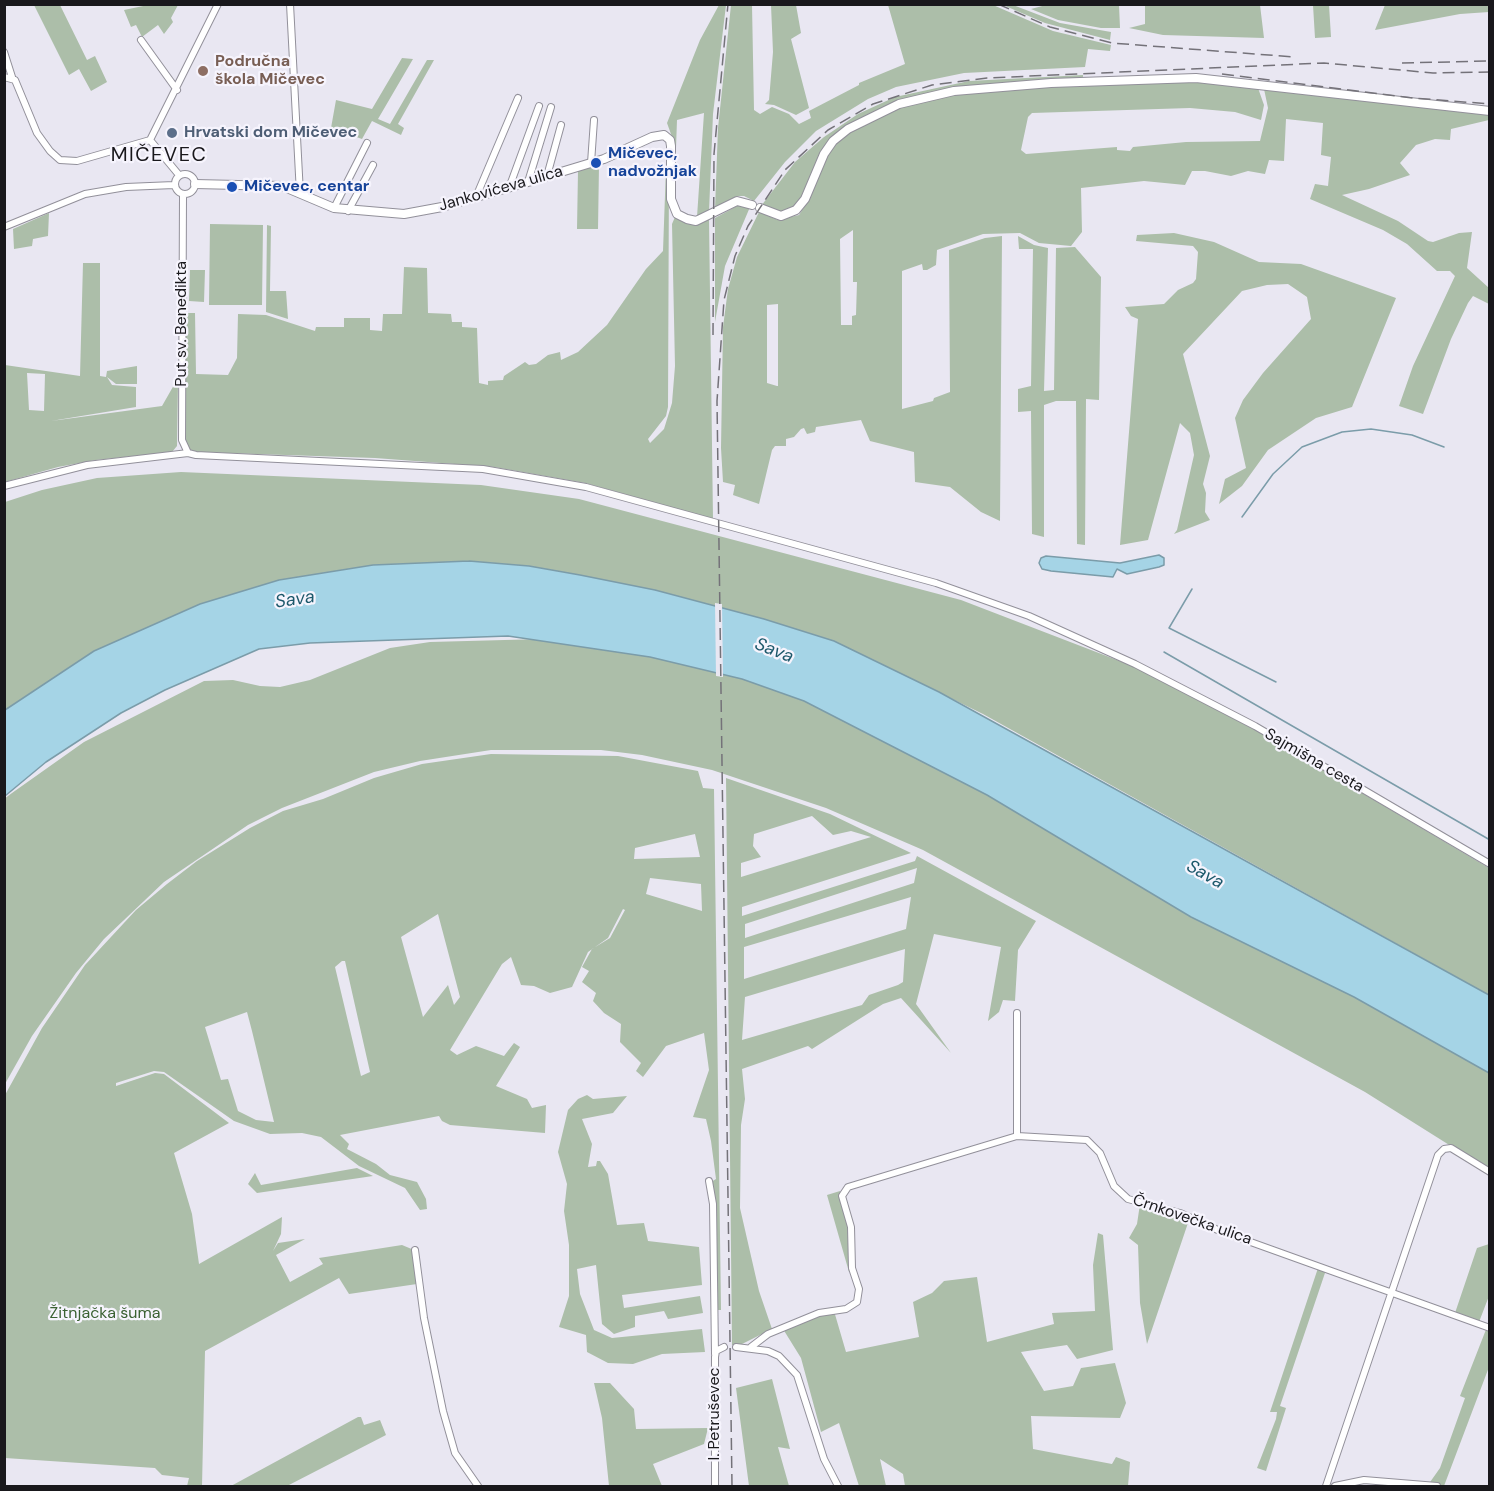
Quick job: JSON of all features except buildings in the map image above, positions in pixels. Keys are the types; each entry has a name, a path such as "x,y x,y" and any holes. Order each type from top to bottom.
{"main road":[{"name":"Jankovićeva ulica","path":"195,184 271,185 334,208 404,214 476,197 591,163 661,135 668,138 671,146 674,209 690,220 707,218 737,201 781,216 796,210 805,199 828,147 848,129 907,101 954,91 1041,84 1196,78 1490,111"}],"street":[{"path":"4,52 8,77 22,92 41,140 60,160 77,161 150,140 218,4"},
{"path":"290,4 300,194"},
{"path":"141,40 177,90"},
{"path":"476,197 518,98"},
{"path":"509,188 539,106"},
{"path":"528,182 552,106"},
{"path":"591,163 594,120"},
{"path":"548,176 561,125"},
{"path":"150,140 179,175"},
{"path":"334,208 367,143"},
{"path":"348,211 373,165"},
{"path":"174,185 176,190 183,194 191,192 195,184 189,174 179,175"},
{"path":"174,185 179,175"},
{"path":"5,226 85,194 126,187 174,185"},
{"name":"Put sv. Benedikta","path":"183,194 182,440 188,453"},
{"name":"Sajmišna cesta","path":"4,486 87,465 188,453 196,456 483,469 586,487 967,593 1029,616 1135,664 1255,726 1490,864"},
{"path":"1017,1012 1017,1136"},
{"name":"Črnkovečka ulica","path":"751,1347 768,1334 819,1313 846,1309 857,1302 859,1289 852,1268 851,1227 842,1196 848,1187 1017,1136 1087,1140 1100,1153 1114,1186 1128,1199 1180,1213 1220,1231 1490,1328"},
{"path":"1326,1486 1438,1155 1444,1149 1451,1148 1490,1172"},
{"path":"709,1181 713,1204 715,1354"},
{"path":"416,1250 424,1318 443,1411 455,1453 478,1486"},
{"name":"I. Petruševec","path":"715,1486 715,1354 718,1349 724,1347"},
{"name":"I. Petruševec","path":"736,1347 751,1347 779,1356 797,1375 824,1459 838,1486"},
{"path":"1335,1486 1364,1480 1437,1486"}],"green space":[{"path":"34,5 60,5 87,60 95,56 107,82 91,91 79,69 69,75"},
{"path":"148,5 178,5 171,18 173,22 164,34 158,25 142,37 136,25 131,27 124,10"},
{"path":"719,5 726,5 713,114 709,212 697,217 704,113 677,120 676,148 667,123 700,40"},
{"path":"731,5 752,5 754,110 760,114 772,107 789,114 799,124 811,118 809,111 859,83 905,64 888,5 993,5 1053,31 1111,45 1110,51 1088,49 1085,67 964,73 896,87 868,99 816,131 785,162 754,201 738,196 715,209 718,128"},
{"path":"771,5 796,5 801,33 791,39 809,108 796,115 774,105 765,104 769,100 773,52"},
{"path":"1003,5 1013,5 1060,23 1111,32 1110,40 1045,23"},
{"path":"1046,5 1119,5 1120,28 1101,28 1058,20 1031,9"},
{"path":"1145,5 1260,5 1264,38 1163,35 1129,28 1145,24"},
{"path":"1313,5 1329,5 1331,37 1315,38"},
{"path":"1385,5 1489,5 1489,12 1460,14 1375,30"},
{"path":"402,58 413,59 378,119 390,124 427,60 434,60 398,124 404,128 401,135 372,121 362,139 331,128 336,100 372,109"},
{"path":"1083,75 1083,80 945,89 897,102 861,119 830,141 818,158 803,196 792,209 781,213 761,206 795,162 824,137 858,114 895,97 969,81"},
{"path":"1179,81 1258,88 1264,105 1261,120 1235,112 1190,108 1032,113 1028,117 1021,150 1026,154 1117,147 1117,150 1130,151 1133,147 1186,142 1260,141 1268,108 1264,89 1489,115 1489,120 1451,129 1450,140 1435,139 1416,145 1400,163 1410,175 1369,189 1342,195 1398,221 1428,241 1433,242 1459,233 1472,232 1467,268 1489,288 1489,304 1473,296 1468,303 1451,339 1423,414 1399,406 1413,366 1455,276 1450,271 1437,271 1407,244 1383,230 1310,199 1315,184 1328,186 1331,157 1321,155 1323,123 1286,119 1284,161 1269,160 1265,174 1248,171 1231,176 1192,171 1185,185 1144,181 1081,188 1082,232 1071,246 1039,243 1020,233 983,234 937,250 936,265 927,270 923,270 922,264 902,271 902,409 933,401 934,398 950,392 949,250 985,238 1002,236 1000,521 981,512 950,487 915,482 914,452 870,441 861,420 816,427 815,432 807,434 804,428 801,429 794,437 786,439 786,446 775,446 772,450 759,504 733,495 735,485 723,482 721,448 723,327 728,289 737,257 759,212 778,220 799,215 808,201 828,152 858,126 911,103 981,90","holes":["853,230 853,282 857,282 856,315 852,316 852,325 841,325 840,239","778,304 778,386 777,386 767,383 767,305"]},
{"path":"599,165 598,229 577,229 578,171"},
{"path":"666,167 669,167 668,407 666,416 648,439 650,443 664,429 672,403 675,366 672,224 675,217 688,224 709,219 713,519 585,483 494,467 375,458 196,452 188,449 185,444 186,313 195,313 196,374 228,375 237,358 238,314 266,315 315,331 316,327 344,327 344,318 370,318 370,330 382,331 383,314 402,314 404,267 427,268 428,313 451,314 452,322 462,322 462,327 477,328 479,383 488,385 488,381 503,380 504,376 525,362 529,365 536,364 548,355 560,352 561,360 578,352 607,325 646,269 663,251"},
{"path":"739,205 750,207 725,266 715,322 715,218"},
{"path":"49,213 48,236 33,239 32,246 14,249 13,229"},
{"path":"210,224 263,225 262,305 209,305"},
{"path":"267,225 271,226 270,291 286,291 288,319 266,312"},
{"path":"1174,233 1214,242 1259,262 1301,264 1396,298 1352,407 1316,418 1268,450 1242,486 1219,504 1225,479 1246,468 1235,418 1243,400 1263,373 1311,319 1307,297 1288,284 1267,285 1242,291 1183,354 1210,456 1203,484 1206,493 1205,512 1210,520 1174,534 1177,530 1194,455 1190,433 1180,423 1148,540 1120,545 1138,319 1131,316 1125,307 1164,304 1178,290 1193,283 1196,279 1198,252 1193,246 1136,241 1137,235"},
{"path":"1018,236 1034,245 1048,248 1044,391 1054,390 1056,248 1075,247 1101,277 1099,400 1086,399 1085,545 1077,544 1076,401 1056,401 1044,405 1044,537 1032,534 1031,411 1018,412 1018,389 1031,386 1033,249 1019,249"},
{"path":"83,263 100,263 100,376 106,377 107,371 137,366 137,384 116,384 107,377 112,385 136,387 136,407 51,421 162,406 174,385 178,384 177,446 172,452 96,460 58,467 5,482 5,365 80,376","holes":["27,373 45,374 44,411 29,410"]},
{"path":"190,270 205,270 204,302 189,301"},
{"path":"181,472 481,485 579,499 961,600 1130,665 1252,728 1489,868 1489,995 983,714 834,641 764,619 655,590 580,575 529,566 469,561 373,565 279,580 200,604 94,651 5,710 5,502 42,490 97,478"},
{"path":"542,639 650,657 742,679 804,701 987,795 1191,917 1354,997 1489,1073 1489,1170 1365,1092 923,850 826,808 712,770 642,755 601,750 491,750 420,761 374,772 282,808 248,825 164,882 104,939 76,973 32,1036 5,1084 4,799 84,742 204,681 233,680 260,686 280,687 310,680 390,648 430,642"},
{"name":"Žitnjačka šuma","path":"491,754 618,756 698,771 703,788 714,789 721,1310 714,1310 711,1182 716,1179 711,1141 706,1119 693,1117 709,1070 704,1033 666,1046 643,1077 636,1071 641,1063 620,1042 621,1024 604,1013 593,1001 596,993 582,982 589,971 582,967 592,949 588,952 572,987 550,993 534,986 521,985 511,957 502,964 450,1050 457,1055 476,1046 504,1056 514,1043 520,1047 496,1086 527,1099 532,1108 546,1105 545,1133 450,1125 442,1121 439,1116 340,1135 349,1144 347,1149 376,1164 390,1175 417,1182 426,1199 427,1209 420,1210 405,1188 359,1166 321,1137 302,1133 270,1134 234,1121 164,1072 154,1071 116,1083 116,1086 155,1073 164,1074 229,1123 174,1153 192,1214 199,1264 282,1217 281,1234 273,1251 278,1243 305,1239 276,1255 290,1282 323,1264 319,1258 402,1245 414,1250 417,1284 349,1294 339,1278 205,1351 202,1486 187,1486 189,1478 162,1475 155,1468 5,1458 5,1095 42,1028 85,965 136,910 197,861 250,828 283,811 323,799 374,778 422,764","holes":["695,834 700,857 634,859 635,848","650,878 701,884 702,911 646,894","623,909 625,910 610,938 594,948 608,938","438,914 460,997 454,1005 448,985 423,1017 401,937","342,961 345,961 370,1072 361,1076 335,967","247,1012 274,1122 256,1120 238,1111 228,1079 221,1080 205,1027"]},
{"path":"726,778 830,814 911,853 742,907 742,916 915,861 917,856 1036,921 1018,950 1015,1001 1003,1000 999,1012 988,1021 1001,947 934,934 916,1004 951,1053 901,998 883,1004 812,1049 808,1046 742,1069 745,1099 741,1125 740,1208 759,1291 772,1329 740,1345 732,1345","holes":["812,816 833,835 851,831 871,837 741,877 741,863 761,857 753,846 754,834","917,868 914,883 745,938 745,924","911,897 906,929 744,979 744,947","905,949 903,982 898,985 869,995 862,1005 742,1040 745,997"]},
{"path":"587,1095 593,1099 627,1096 613,1113 582,1119 592,1144 588,1167 596,1166 597,1161 600,1161 608,1174 617,1225 644,1223 648,1241 699,1247 702,1285 622,1295 624,1308 700,1296 703,1313 668,1319 664,1311 635,1316 635,1327 614,1334 602,1324 596,1265 577,1269 580,1294 594,1330 612,1338 702,1329 705,1352 662,1354 633,1364 608,1363 587,1352 586,1335 559,1327 569,1296 569,1245 564,1211 567,1184 558,1152 568,1110 578,1099"},
{"path":"357,1168 373,1176 257,1193 248,1184 255,1173 261,1185"},
{"path":"840,1191 850,1236 849,1272 827,1195"},
{"path":"1140,1204 1189,1220 1147,1344 1140,1303 1138,1245 1129,1238 1137,1224"},
{"path":"1098,1233 1103,1235 1113,1350 1077,1359 1067,1345 1021,1352 1044,1391 1073,1386 1081,1368 1115,1363 1126,1403 1120,1418 1031,1416 1033,1449 1112,1464 1116,1457 1130,1462 1128,1486 905,1486 903,1474 880,1459 886,1486 859,1486 839,1423 821,1432 801,1358 783,1329 834,1311 846,1352 919,1337 913,1302 932,1293 944,1281 977,1277 987,1342 1054,1324 1052,1313 1095,1311 1093,1265"},
{"path":"1489,1244 1489,1296 1479,1322 1455,1313 1477,1248"},
{"path":"1318,1268 1326,1270 1280,1406 1286,1408 1266,1471 1257,1468 1276,1419 1277,1412 1270,1412"},
{"path":"1487,1327 1489,1328 1489,1367 1444,1486 1428,1485 1440,1468 1465,1398 1460,1396"},
{"path":"772,1379 790,1449 778,1447 789,1486 749,1486 736,1388"},
{"path":"594,1383 610,1383 634,1409 636,1429 708,1428 704,1444 653,1464 662,1486 609,1486 602,1418"},
{"path":"361,1417 364,1425 380,1420 386,1435 287,1486 231,1486"}],"water":[{"path":"1159,555 1164,558 1164,565 1127,574 1117,569 1113,577 1051,571 1042,569 1039,563 1041,558 1046,556 1120,563"},
{"name":"Sava","path":"469,561 529,566 580,575 655,590 764,619 834,641 939,692 1489,995 1489,1073 1354,997 1191,917 987,795 804,701 742,679 650,657 508,636 310,643 259,649 165,690 121,713 46,762 5,796 5,710 94,651 200,604 279,580 373,565"}],"pier":[{"path":"715,603 722,604 723,677 716,676"}],"waterway":[{"path":"1242,517 1273,474 1302,447 1342,432 1371,429 1412,435 1444,447"},
{"path":"1192,589 1169,628 1276,682"},
{"path":"1164,652 1490,840"}],"railway":[{"path":"713,335 714,154 728,4"},
{"path":"998,4 1050,27 1112,43 1294,57"},
{"path":"1402,63 1490,61"},
{"path":"732,1486 717,401 724,300 735,256 748,226 785,170 828,130 873,104 932,85 987,78 1324,63 1433,73 1490,72"},
{"path":"1222,74 1413,98 1490,104"}],"place":[{"name":"Područna škola Mičevec","path":"203,71"},
{"name":"Hrvatski dom Mičevec","path":"172,133"},
{"name":"Mičevec, nadvožnjak","path":"596,163"},
{"name":"Mičevec, centar","path":"232,187"}],"district":[{"name":"MIČEVEC","path":"159,156"}]}
